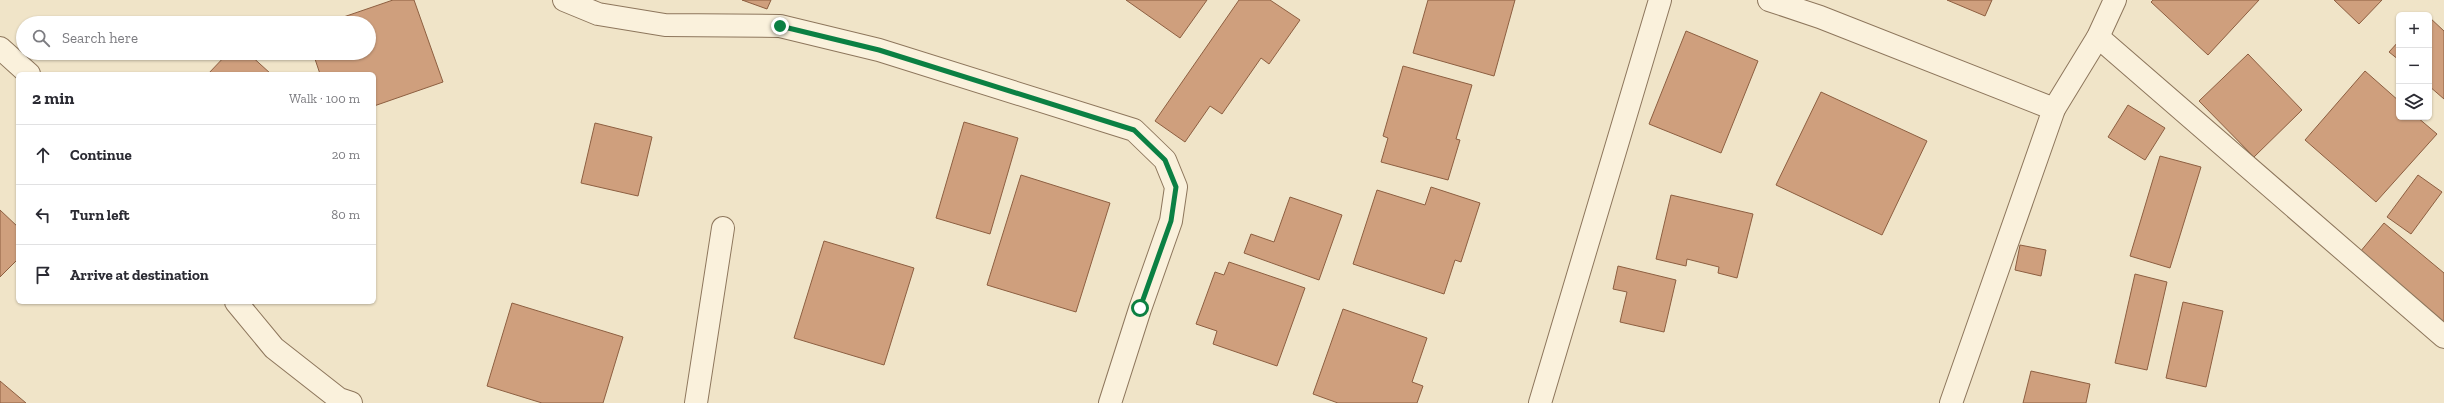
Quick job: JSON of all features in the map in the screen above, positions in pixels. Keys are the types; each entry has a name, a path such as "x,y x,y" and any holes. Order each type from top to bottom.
{"street":[{"path":"564,0 598,14 665,25 780,26 879,50 1134,130 1165,160 1176,187 1171,221 1140,308 1110,403"},
{"path":"1540,403 1660,0"},
{"path":"1769,0 1820,17 2054,109"},
{"path":"1951,403 2054,109 2098,37 2115,0"},
{"path":"2098,37 2444,338"},
{"path":"0,48 27,72"},
{"path":"696,403 723,228"},
{"path":"238,304 274,348 339,398 351,403"}],"building":[{"path":"393,0 414,0 443,82 376,105 376,72 319,72 315,60 376,60 376,16 346,16"},
{"path":"742,0 771,0 767,9"},
{"path":"1126,0 1207,0 1180,38"},
{"path":"1239,0 1270,0 1300,20 1269,64 1261,58 1222,114 1210,106 1185,142 1155,121"},
{"path":"1428,0 1515,0 1494,76 1413,53"},
{"path":"1947,0 1992,0 1985,16"},
{"path":"2153,0 2259,0 2208,55 2151,2"},
{"path":"2334,0 2382,0 2359,24"},
{"path":"2432,20 2444,31 2444,99 2432,89"},
{"path":"1686,31 1758,61 1721,153 1649,124"},
{"path":"2396,44 2396,58 2389,52"},
{"path":"2248,54 2302,110 2254,157 2199,101"},
{"path":"221,60 256,60 269,72 210,72"},
{"path":"1403,66 1472,85 1456,139 1460,140 1448,180 1381,162 1388,138 1383,136"},
{"path":"2365,71 2396,98 2396,120 2421,120 2437,134 2376,202 2305,140"},
{"path":"1821,92 1927,141 1882,235 1776,185"},
{"path":"2128,105 2165,128 2145,160 2108,137"},
{"path":"964,122 1018,138 990,234 936,218"},
{"path":"595,123 652,137 638,196 581,183"},
{"path":"2160,156 2201,167 2170,268 2130,256"},
{"path":"1021,175 1110,203 1076,312 987,285"},
{"path":"2418,175 2442,192 2411,234 2387,217"},
{"path":"1431,187 1480,203 1461,262 1455,260 1444,294 1353,264 1377,190 1425,205"},
{"path":"1671,195 1753,214 1737,278 1718,273 1719,267 1687,259 1686,266 1656,259"},
{"path":"1290,197 1342,215 1319,280 1244,253 1251,234 1274,242"},
{"path":"0,210 16,225 16,261 0,277"},
{"path":"2384,223 2444,273 2444,322 2360,252"},
{"path":"824,241 914,268 884,365 794,338"},
{"path":"2020,245 2046,250 2041,276 2015,270"},
{"path":"1229,262 1305,288 1277,366 1213,344 1217,331 1196,324 1215,272 1224,275"},
{"path":"1618,266 1676,280 1664,332 1620,322 1627,292 1613,289"},
{"path":"2135,274 2167,282 2147,370 2115,363"},
{"path":"2183,302 2223,311 2206,387 2166,378"},
{"path":"512,303 623,337 603,403 542,403 487,386"},
{"path":"1343,309 1427,338 1412,382 1423,386 1417,403 1338,403 1313,394"},
{"path":"2031,371 2090,384 2086,403 2023,403"},
{"path":"0,381 26,403 0,403"}],"route":[{"path":"780,26 879,50 1134,130 1165,160 1176,187 1171,221 1140,308"}]}
